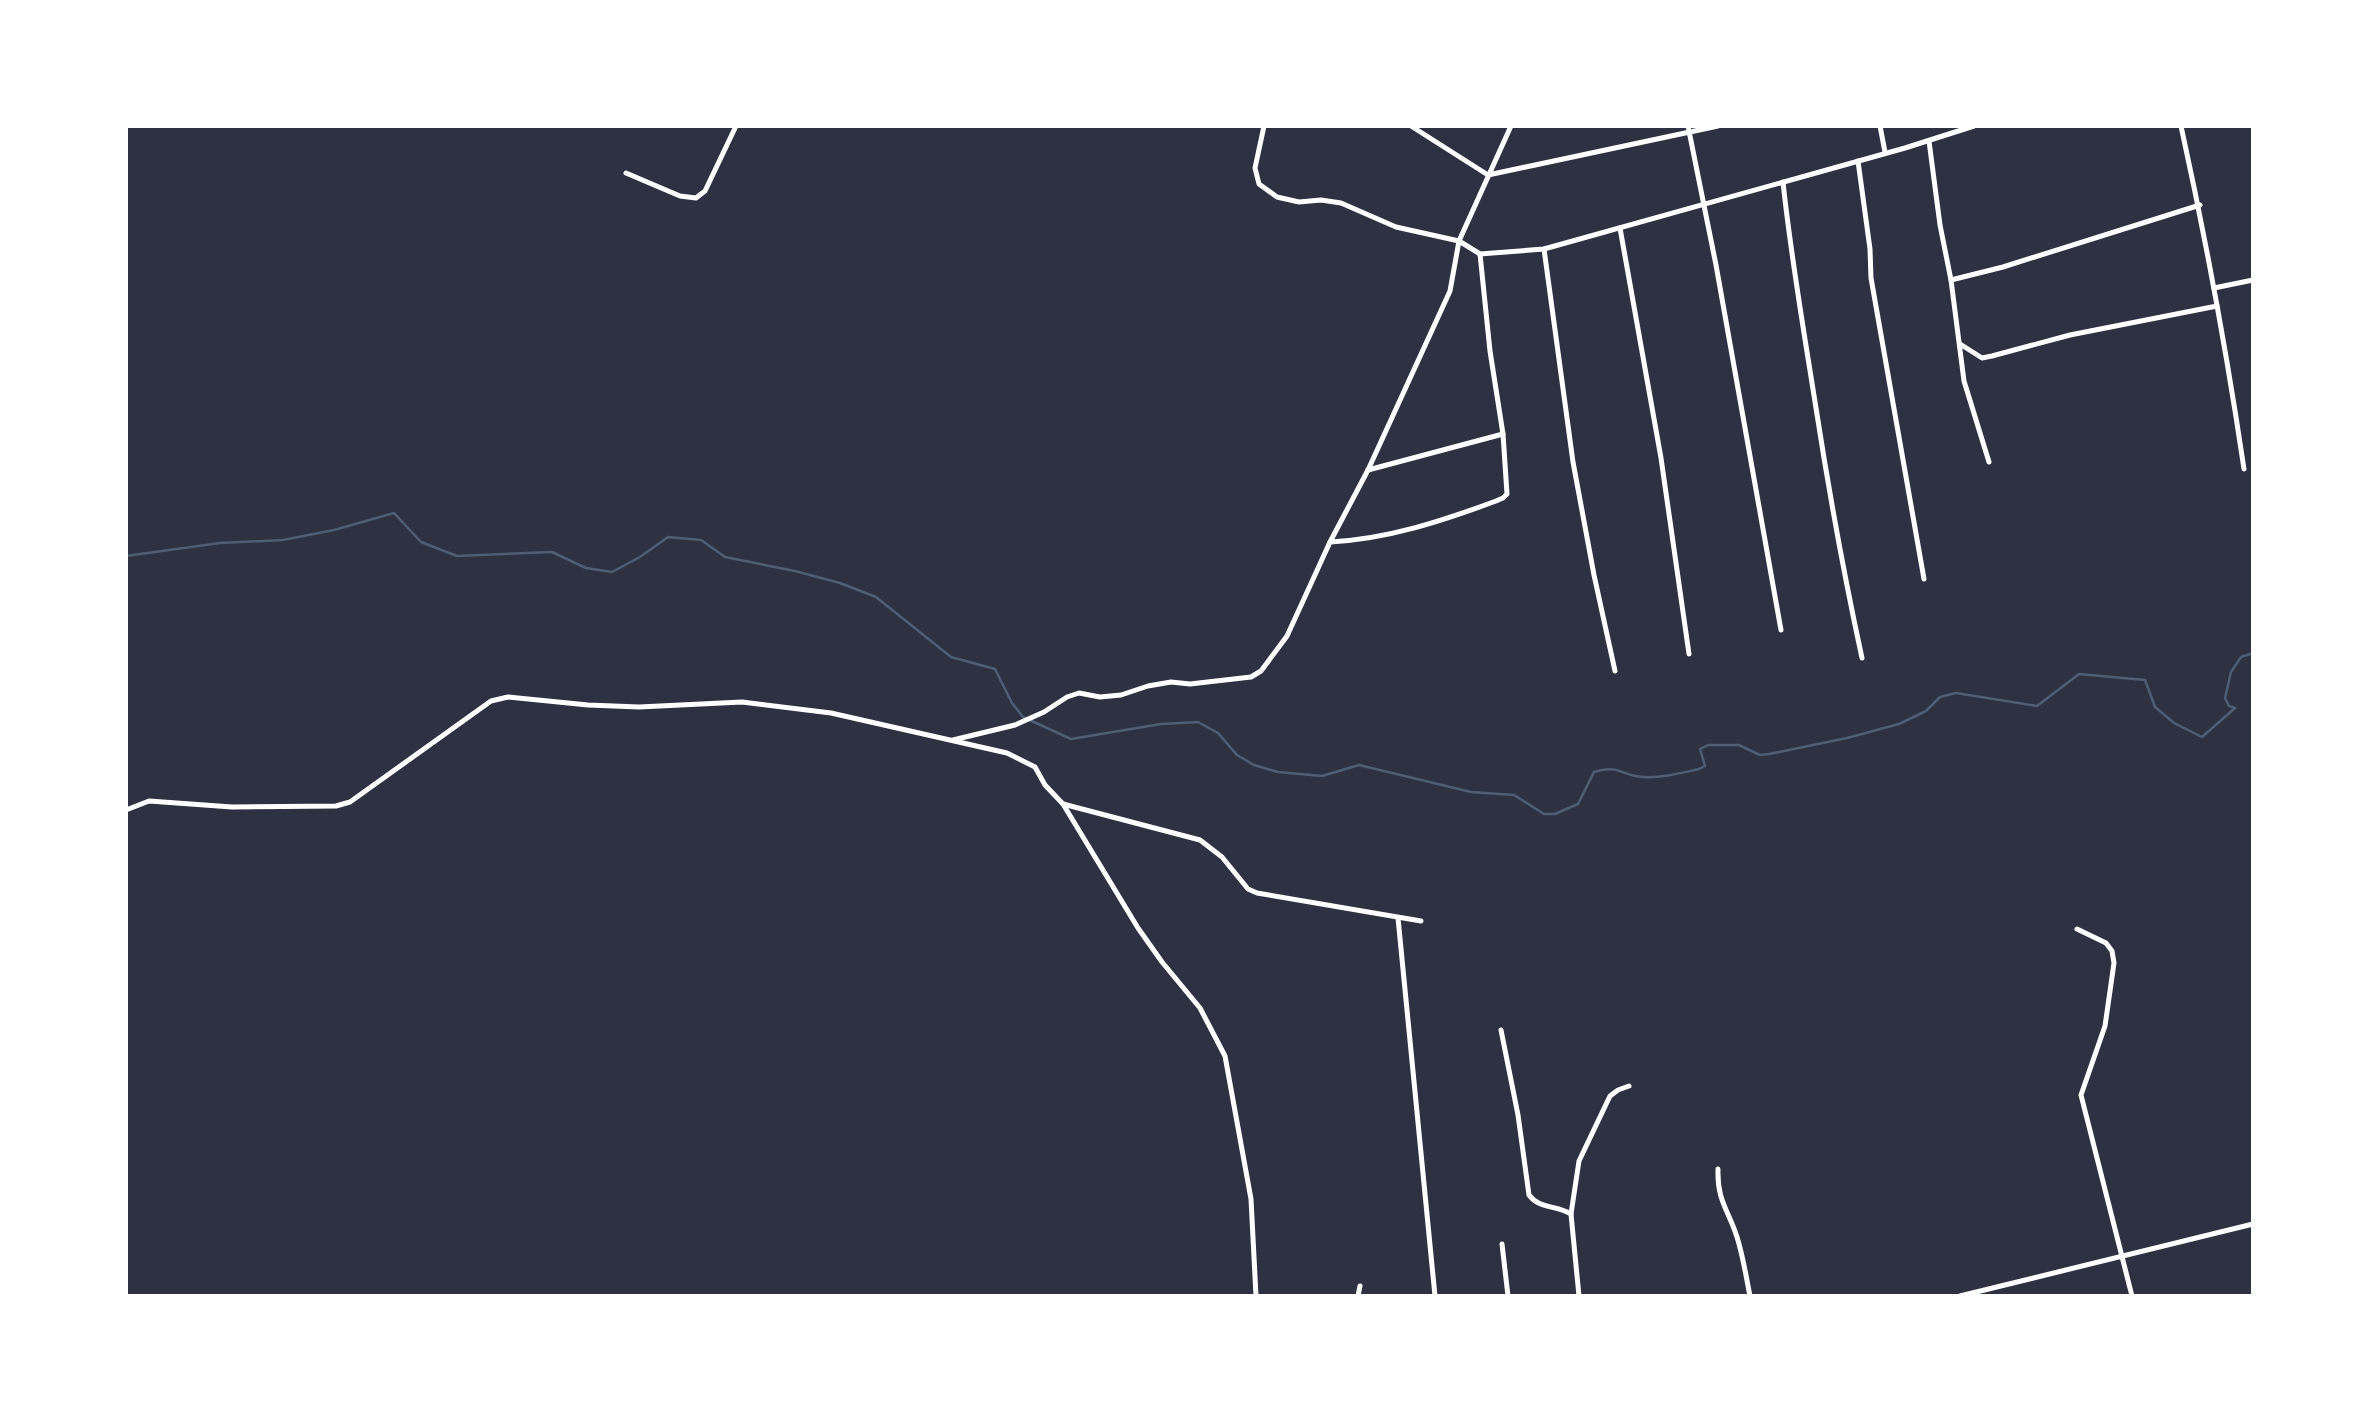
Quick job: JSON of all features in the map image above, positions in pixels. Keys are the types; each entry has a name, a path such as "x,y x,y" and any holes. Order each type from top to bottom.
{"street":[{"path":"626,173 680,196 696,198 705,191 736,126"},
{"path":"1264,126 1255,167 1259,184 1277,197 1299,202 1321,200 1341,203 1396,227 1459,241 1480,254 1544,249 1974,126"},
{"path":"1411,126 1488,175 1688,130 1718,126"},
{"path":"950,741 1015,725 1079,693 1100,697 1121,695 1171,682 1190,684 1251,677 1261,671 1287,636 1330,542 1368,470 1450,291 1459,241 1511,126"},
{"path":"1880,126 1885,152"},
{"path":"2181,126 2200,205 2227,354 2244,469"},
{"path":"1688,130 1718,278 1781,630"},
{"path":"1929,141 1964,381 1989,462"},
{"path":"1858,161 1871,278 1924,579"},
{"path":"1783,182 1789,245 1820,439 1841,562 1862,658"},
{"path":"1951,280 2003,267 2200,205"},
{"path":"1620,228 1661,458 1689,654"},
{"path":"1544,249 1573,462 1615,671"},
{"path":"1330,542 1359,541 1397,533 1503,498 1507,489 1503,434 1490,351 1480,254"},
{"path":"2214,288 2253,280"},
{"path":"1960,344 1982,358 2070,335 2217,306"},
{"path":"1368,470 1503,434"},
{"path":"126,810 149,801 246,807 336,806 350,802 491,701 508,697 639,707 741,702 831,713 1007,752 1035,767 1045,785 1063,804 1138,928 1200,1008 1225,1056 1251,1199 1256,1296"},
{"path":"1063,804 1200,840 1222,857 1248,889 1257,893 1421,921"},
{"path":"1398,918 1435,1296"},
{"path":"2077,929 2106,943 2112,951 2114,963 2105,1026 2081,1095 2132,1296"},
{"path":"1501,1030 1518,1115 1529,1195 1534,1202 1564,1209 1571,1214"},
{"path":"1579,1296 1571,1214 1582,1151 1610,1096 1629,1086"},
{"path":"1718,1169 1717,1186 1721,1202 1736,1233 1750,1296"},
{"path":"1960,1296 2253,1224"},
{"path":"1502,1244 1508,1296"},
{"path":"1358,1296 1360,1286"}],"waterway":[{"path":"126,556 220,543 283,540 334,530 394,513 421,542 457,556 552,552 586,568 612,572 640,557 668,537 701,540 725,557 795,571 840,583 876,597 951,657 995,669 1012,703 1023,717 1071,739 1161,724 1198,722 1218,733 1237,755 1254,765 1278,772 1322,776 1359,765 1471,792 1514,795 1544,814 1555,814 1578,804 1594,772 1610,769 1636,776 1664,776 1705,766 1700,749 1708,745 1739,745 1760,755 1847,738 1899,724 1926,711 1940,697 1956,693 2037,706 2079,674 2145,680 2155,707 2174,723 2202,737 2235,708 2229,706 2225,698 2231,672 2241,657 2253,653"}]}
